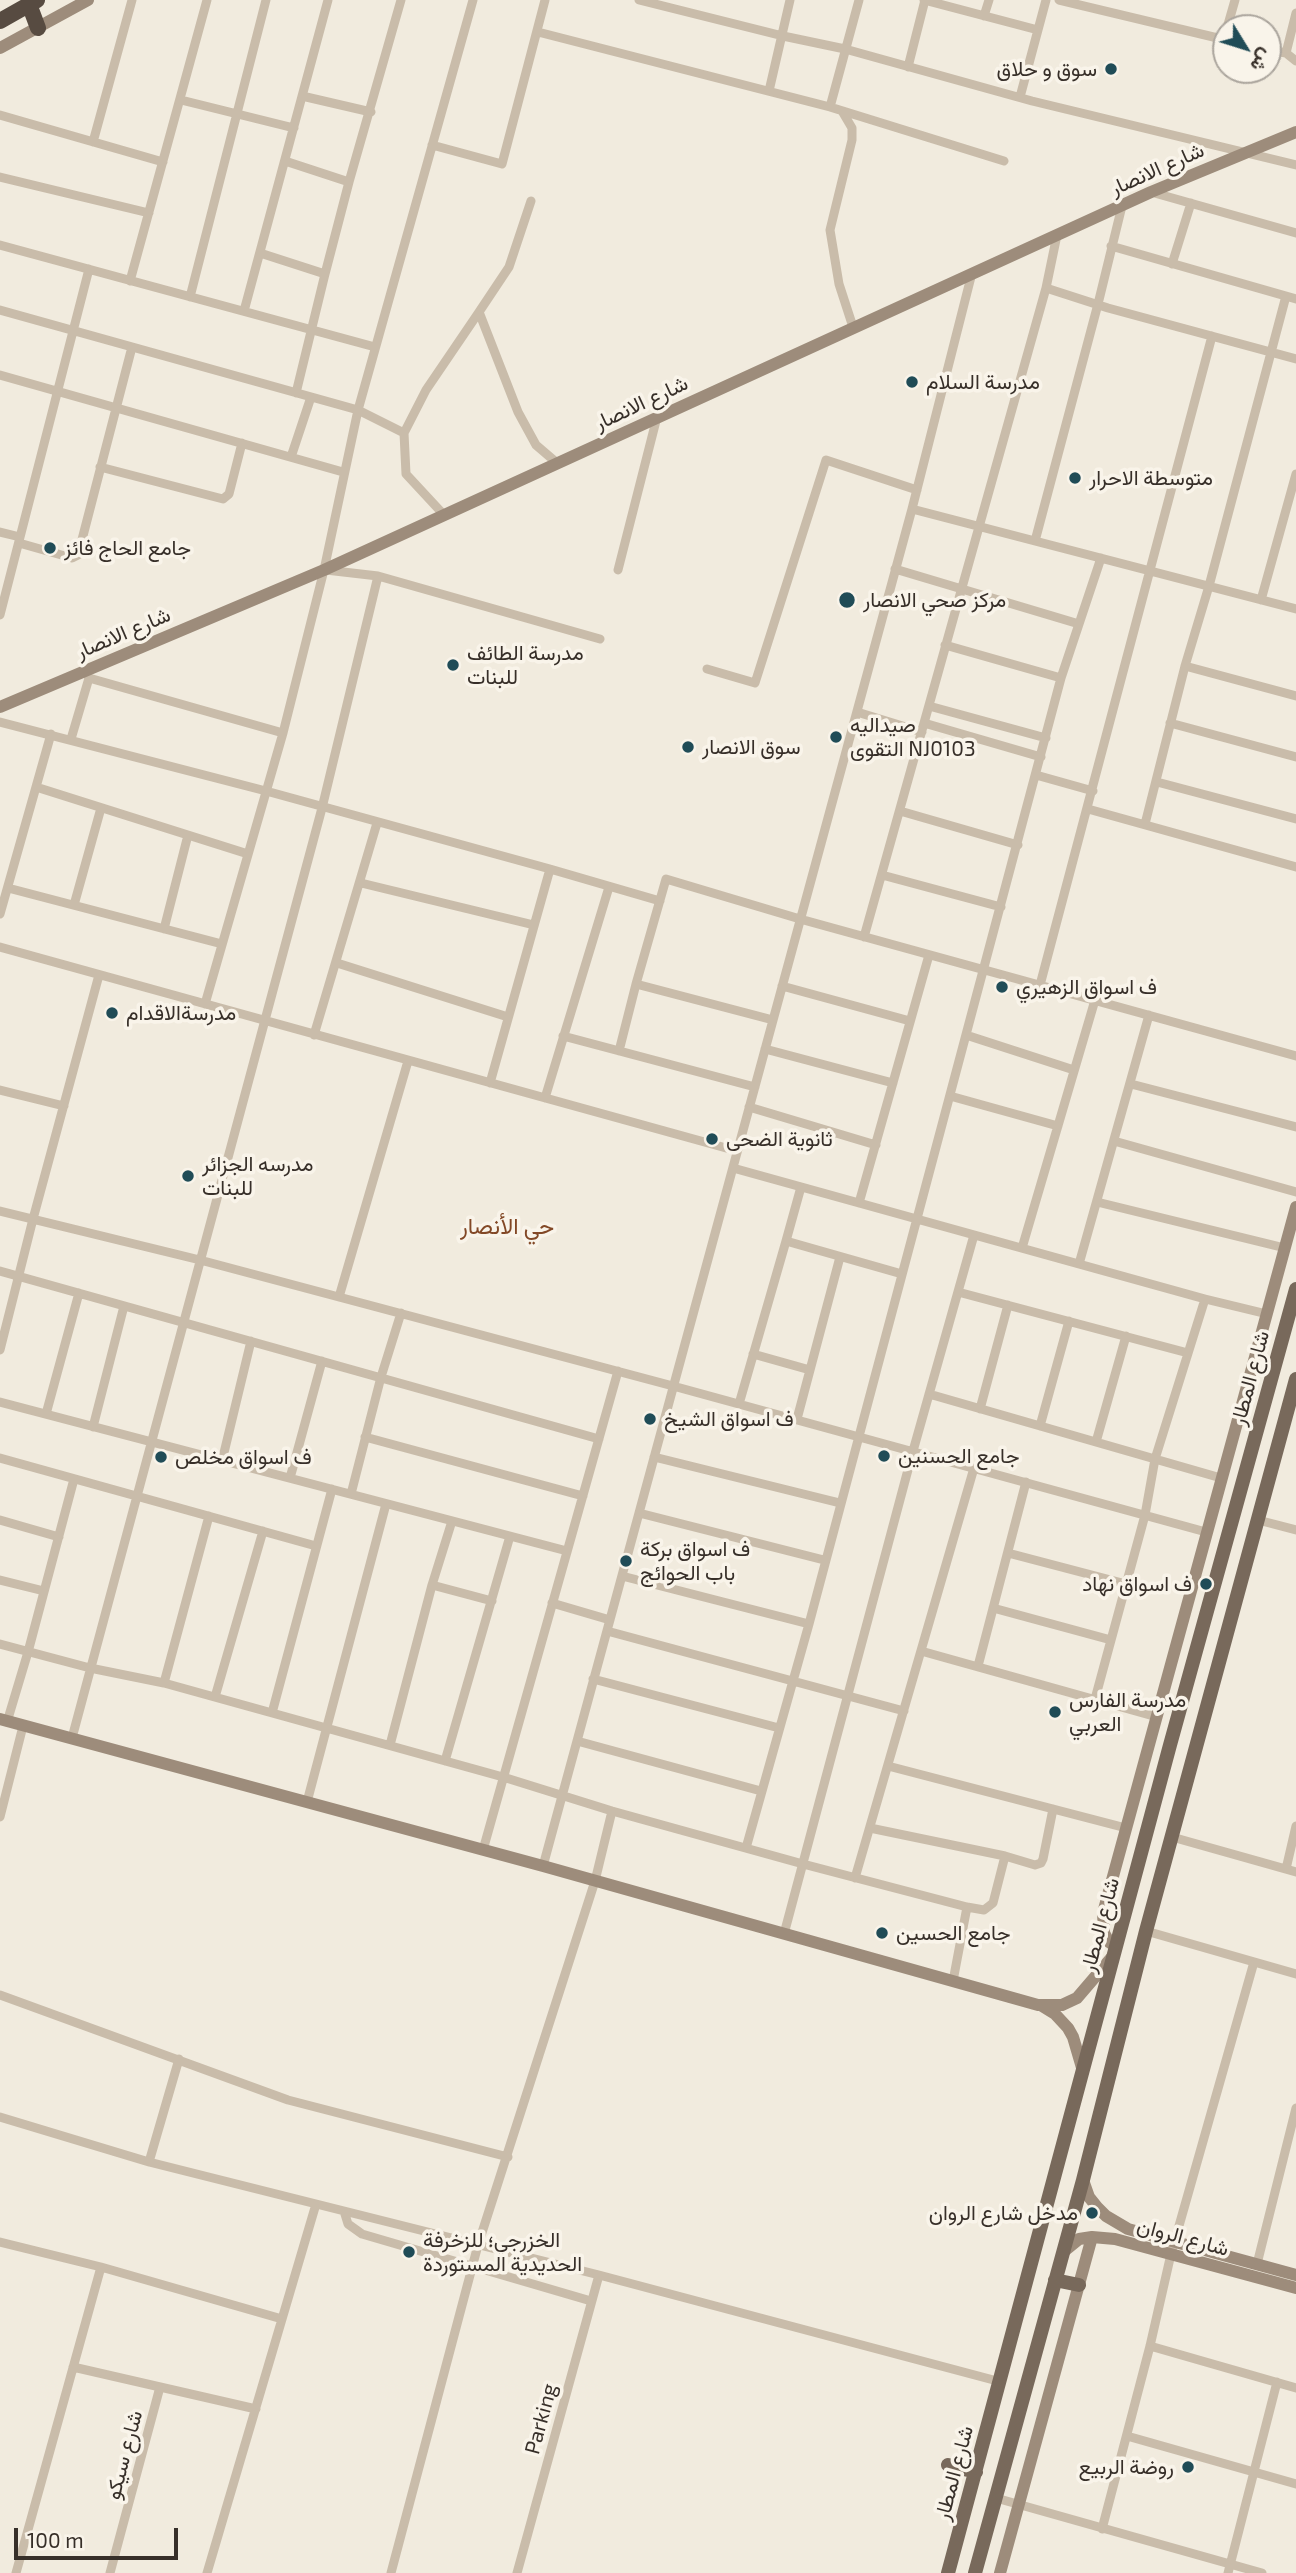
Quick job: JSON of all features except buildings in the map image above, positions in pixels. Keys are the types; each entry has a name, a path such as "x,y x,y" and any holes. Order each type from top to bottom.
{"highway":[{"path":"0,21 33,2 38,27"}],"main road":[{"name":"شارع المطار","path":"948,2573 1114,1951 1296,1289"},
{"name":"شارع المطار","path":"975,2573 1083,2180 1195,1749 1258,1520 1290,1424 1296,1379"},
{"path":"1170,1745 1182,1753 1195,1749"},
{"path":"1159,1788 1173,1786 1184,1794"},
{"path":"1055,2280 1079,2285"},
{"path":"948,2465 976,2472"}],"street":[{"path":"0,48 88,0"},
{"path":"93,142 132,0"},
{"path":"130,281 207,0"},
{"path":"190,297 267,0"},
{"path":"244,311 328,0"},
{"path":"296,393 349,182 401,0"},
{"path":"205,1004 283,733 324,570 358,410 473,0"},
{"path":"432,145 502,164 545,0"},
{"path":"639,0 667,4 783,37 845,49 1020,97 1296,165"},
{"path":"769,92 790,0"},
{"path":"830,107 859,0"},
{"path":"908,67 925,0 1038,30"},
{"path":"984,16 989,0"},
{"path":"1020,97 1046,0"},
{"path":"1059,0 1212,32"},
{"path":"1286,53 1296,13"},
{"path":"538,32 830,107 1004,161"},
{"path":"1282,52 1296,61"},
{"path":"302,96 371,112"},
{"path":"181,100 294,128"},
{"path":"842,111 852,128 852,140 830,230 839,284 853,327"},
{"path":"0,115 163,162"},
{"name":"شارع الانصار","path":"0,707 87,674 324,570 1151,192 1296,132"},
{"path":"285,161 349,182"},
{"path":"0,177 149,213"},
{"path":"1151,192 1296,233"},
{"path":"444,515 406,474 404,433 426,390 509,267 531,201"},
{"path":"1172,264 1191,203"},
{"path":"1035,541 1122,206"},
{"path":"864,937 1046,288 1057,235"},
{"path":"0,246 375,347"},
{"path":"1111,246 1296,299"},
{"path":"260,253 325,274"},
{"path":"0,615 2,598 89,270"},
{"path":"542,1866 912,509 972,273"},
{"path":"1046,288 1296,359"},
{"path":"1145,824 1185,666 1286,296"},
{"path":"0,310 358,410 404,433"},
{"path":"479,312 518,412 536,445 557,463"},
{"path":"1040,985 1152,571 1212,336"},
{"path":"0,532 72,558 76,556 132,347"},
{"path":"0,375 343,472"},
{"path":"291,457 311,397"},
{"path":"618,570 657,417"},
{"path":"100,467 223,499 229,494 242,443"},
{"path":"707,670 755,683 826,460 917,489"},
{"path":"1261,600 1296,474"},
{"path":"912,509 1296,609"},
{"path":"746,1848 859,1437 1061,678 1101,558"},
{"path":"895,569 1079,624"},
{"path":"324,570 378,576 600,639"},
{"path":"72,1738 322,808 378,576"},
{"path":"946,645 1061,678"},
{"path":"1185,666 1296,696"},
{"path":"71,739 87,674 283,733"},
{"path":"929,706 1046,738"},
{"path":"857,712 1041,757"},
{"path":"0,722 266,791 660,901"},
{"path":"1170,723 1296,757"},
{"path":"0,914 51,734"},
{"path":"1036,775 1093,791"},
{"path":"1157,782 1296,819"},
{"path":"36,787 248,854"},
{"path":"74,905 101,808"},
{"path":"1088,809 1296,867"},
{"path":"900,811 1017,845"},
{"path":"314,1035 377,823"},
{"path":"164,929 188,835"},
{"path":"490,1083 550,869"},
{"path":"882,875 1001,907"},
{"path":"619,1051 666,879 864,937 1296,1056"},
{"path":"361,883 534,925"},
{"path":"545,1098 609,887"},
{"path":"8,888 222,944"},
{"path":"0,947 737,1151"},
{"path":"859,1203 929,955"},
{"path":"337,963 508,1017"},
{"path":"0,1350 99,975"},
{"path":"636,984 773,1020"},
{"path":"782,986 910,1021"},
{"path":"1021,1248 1095,1000"},
{"path":"1079,1264 1149,1015"},
{"path":"966,1035 1074,1070"},
{"path":"563,1036 755,1087"},
{"path":"765,1049 893,1083"},
{"path":"339,1297 408,1060"},
{"path":"1130,1084 1296,1127"},
{"path":"0,1090 64,1106"},
{"path":"950,1096 1058,1126"},
{"path":"749,1107 876,1144"},
{"path":"1114,1141 1296,1192"},
{"path":"733,1168 1267,1314"},
{"path":"739,1404 801,1187"},
{"path":"1097,1202 1285,1248"},
{"path":"1038,2005 1062,2005 1077,1998 1114,1951 1104,1933 1102,1918 1296,1207"},
{"path":"0,1211 401,1313 1206,1532"},
{"path":"784,1934 913,1451 974,1235"},
{"path":"786,1241 902,1274"},
{"path":"797,1419 840,1257"},
{"path":"0,1271 599,1439"},
{"path":"958,1292 1188,1353"},
{"path":"46,1414 79,1293"},
{"path":"1096,1699 1145,1514 1154,1459 1205,1299"},
{"path":"980,1409 1008,1305"},
{"path":"93,1427 124,1306"},
{"path":"351,1494 381,1377 401,1313"},
{"path":"1040,1426 1069,1321"},
{"path":"1096,1442 1126,1336"},
{"path":"222,1461 251,1341"},
{"path":"753,1354 810,1370"},
{"path":"290,1478 322,1361"},
{"path":"483,1850 618,1371"},
{"path":"929,1394 1221,1478"},
{"path":"0,1402 567,1551"},
{"path":"365,1437 583,1496"},
{"path":"654,1457 840,1503"},
{"path":"0,1458 316,1546"},
{"path":"855,1878 974,1468"},
{"path":"74,1479 28,1652 4,1721 542,1866 1038,2005 1055,2014 1068,2028 1083,2072"},
{"path":"978,1667 1026,1482"},
{"path":"272,1713 331,1489"},
{"path":"307,1802 386,1504"},
{"path":"639,1513 824,1560"},
{"path":"164,1683 209,1516"},
{"path":"0,1520 59,1537"},
{"path":"1258,1520 1296,1530"},
{"path":"390,1745 432,1585 452,1521"},
{"path":"215,1697 263,1531"},
{"path":"445,1761 510,1536"},
{"path":"1007,1553 1126,1584"},
{"path":"622,1576 808,1624"},
{"path":"0,1580 44,1591"},
{"path":"432,1585 492,1601"},
{"path":"552,1604 610,1620"},
{"path":"993,1608 1111,1640"},
{"path":"607,1631 904,1711"},
{"path":"0,1644 90,1668 164,1683 503,1777 612,1811 967,1907 984,1910 993,1903 1005,1856"},
{"path":"921,1651 1157,1717"},
{"path":"593,1679 779,1728"},
{"path":"0,1817 23,1726"},
{"path":"576,1741 761,1791"},
{"path":"888,1766 1126,1828"},
{"path":"870,1828 1005,1856 1035,1865 1041,1863 1054,1809"},
{"path":"391,2573 478,2245 596,1881 612,1811"},
{"path":"1286,1869 1296,1826"},
{"path":"1172,1837 1296,1872"},
{"path":"953,1981 967,1907"},
{"path":"1146,1931 1296,1973"},
{"path":"1102,2529 1150,2346 1172,2248 1254,1962"},
{"path":"0,1995 288,2100 508,2157"},
{"path":"149,2162 179,2059"},
{"path":"1257,2264 1296,2108"},
{"path":"0,2117 149,2162 598,2275 1001,2382"},
{"name":"شارع الروان","path":"1083,2180 1097,2207 1128,2229 1172,2248 1296,2288"},
{"path":"207,2573 316,2204"},
{"path":"344,2211 348,2224 362,2234 591,2301"},
{"path":"1063,2252 1072,2243 1092,2237"},
{"path":"1000,2573 1092,2237"},
{"name":"شارع الروان","path":"1092,2237 1172,2248 1257,2264 1296,2275"},
{"path":"0,2242 101,2267 282,2319"},
{"path":"16,2573 101,2267"},
{"name":"Parking","path":"517,2573 598,2275"},
{"path":"1150,2346 1296,2388"},
{"path":"74,2367 256,2409"},
{"path":"1229,2569 1278,2382"},
{"name":"شارع سيكو","path":"110,2573 160,2387"},
{"path":"1127,2436 1296,2484"},
{"path":"996,2498 1229,2569 1262,2573"}],"place":[{"name":"سوق و حلاق","path":"1111,69"},
{"name":"مدرسة السلام","path":"912,382"},
{"name":"متوسطة الاحرار","path":"1075,478"},
{"name":"جامع الحاج فائز","path":"50,548"},
{"name":"مركز صحي الانصار","path":"847,600"},
{"name":"مدرسة الطائف للبنات","path":"453,665"},
{"name":"صيداليه التقوى NJ0103","path":"836,737"},
{"name":"سوق الانصار","path":"688,747"},
{"name":"ف اسواق الزهيري","path":"1002,987"},
{"name":"مدرسةالاقدام","path":"112,1013"},
{"name":"ثانوية الضحى","path":"712,1139"},
{"name":"مدرسه الجزائر للبنات","path":"188,1176"},
{"name":"ف اسواق الشيخ","path":"650,1419"},
{"name":"جامع الحسنين","path":"884,1456"},
{"name":"ف اسواق مخلص","path":"161,1457"},
{"name":"ف اسواق بركة باب الحوائج","path":"626,1561"},
{"name":"ف اسواق نهاد","path":"1206,1584"},
{"name":"مدرسة الفارس العربي","path":"1055,1712"},
{"name":"جامع الحسين","path":"882,1933"},
{"name":"مدخل شارع الروان","path":"1092,2213"},
{"name":"الخزرجي؛ للزخرفة الحديدية المستوردة","path":"409,2252"},
{"name":"روضة الربيع","path":"1188,2467"}],"district":[{"name":"حي الأنصار","path":"507,1226"}]}
